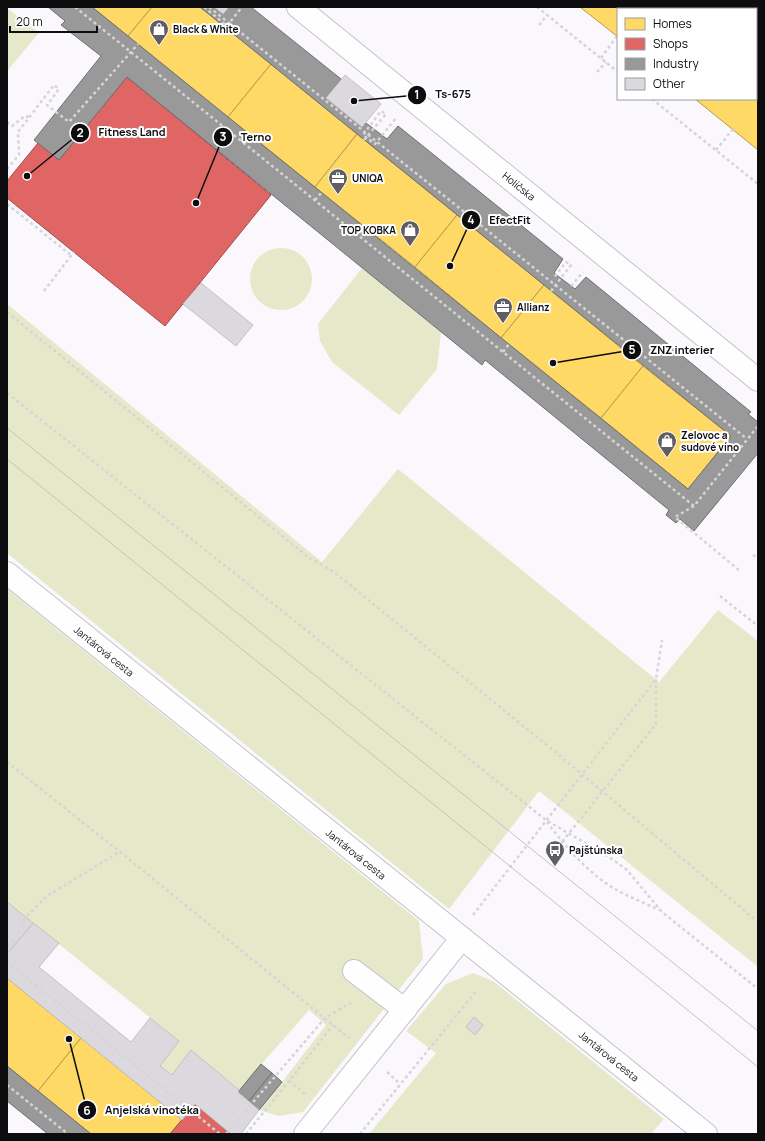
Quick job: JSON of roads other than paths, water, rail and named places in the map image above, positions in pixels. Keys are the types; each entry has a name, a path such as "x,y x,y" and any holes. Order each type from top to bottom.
{"street":[{"name":"Holíčska","path":"298,7 758,380"},
{"name":"Jantárová cesta","path":"7,573 706,1134"},
{"path":"305,1134 462,938"},
{"path":"354,970 405,1010"}],"tram line":[{"path":"7,428 758,1031"},
{"path":"7,459 758,1067"}],"place":[{"name":"Black & White","path":"159,46"},
{"name":"Ts-675","path":"354,101"},
{"name":"Fitness Land","path":"27,176"},
{"name":"UNIQA","path":"338,195"},
{"name":"Terno","path":"196,203"},
{"name":"TOP KOBKA","path":"410,247"},
{"name":"EfectFit","path":"450,266"},
{"name":"Allianz","path":"503,324"},
{"name":"ZNZ interier","path":"553,363"},
{"name":"Zelovoc a sudové víno","path":"667,458"},
{"name":"Pajštúnska","path":"555,867"},
{"name":"Anjelská vinotéka","path":"69,1039"}]}
